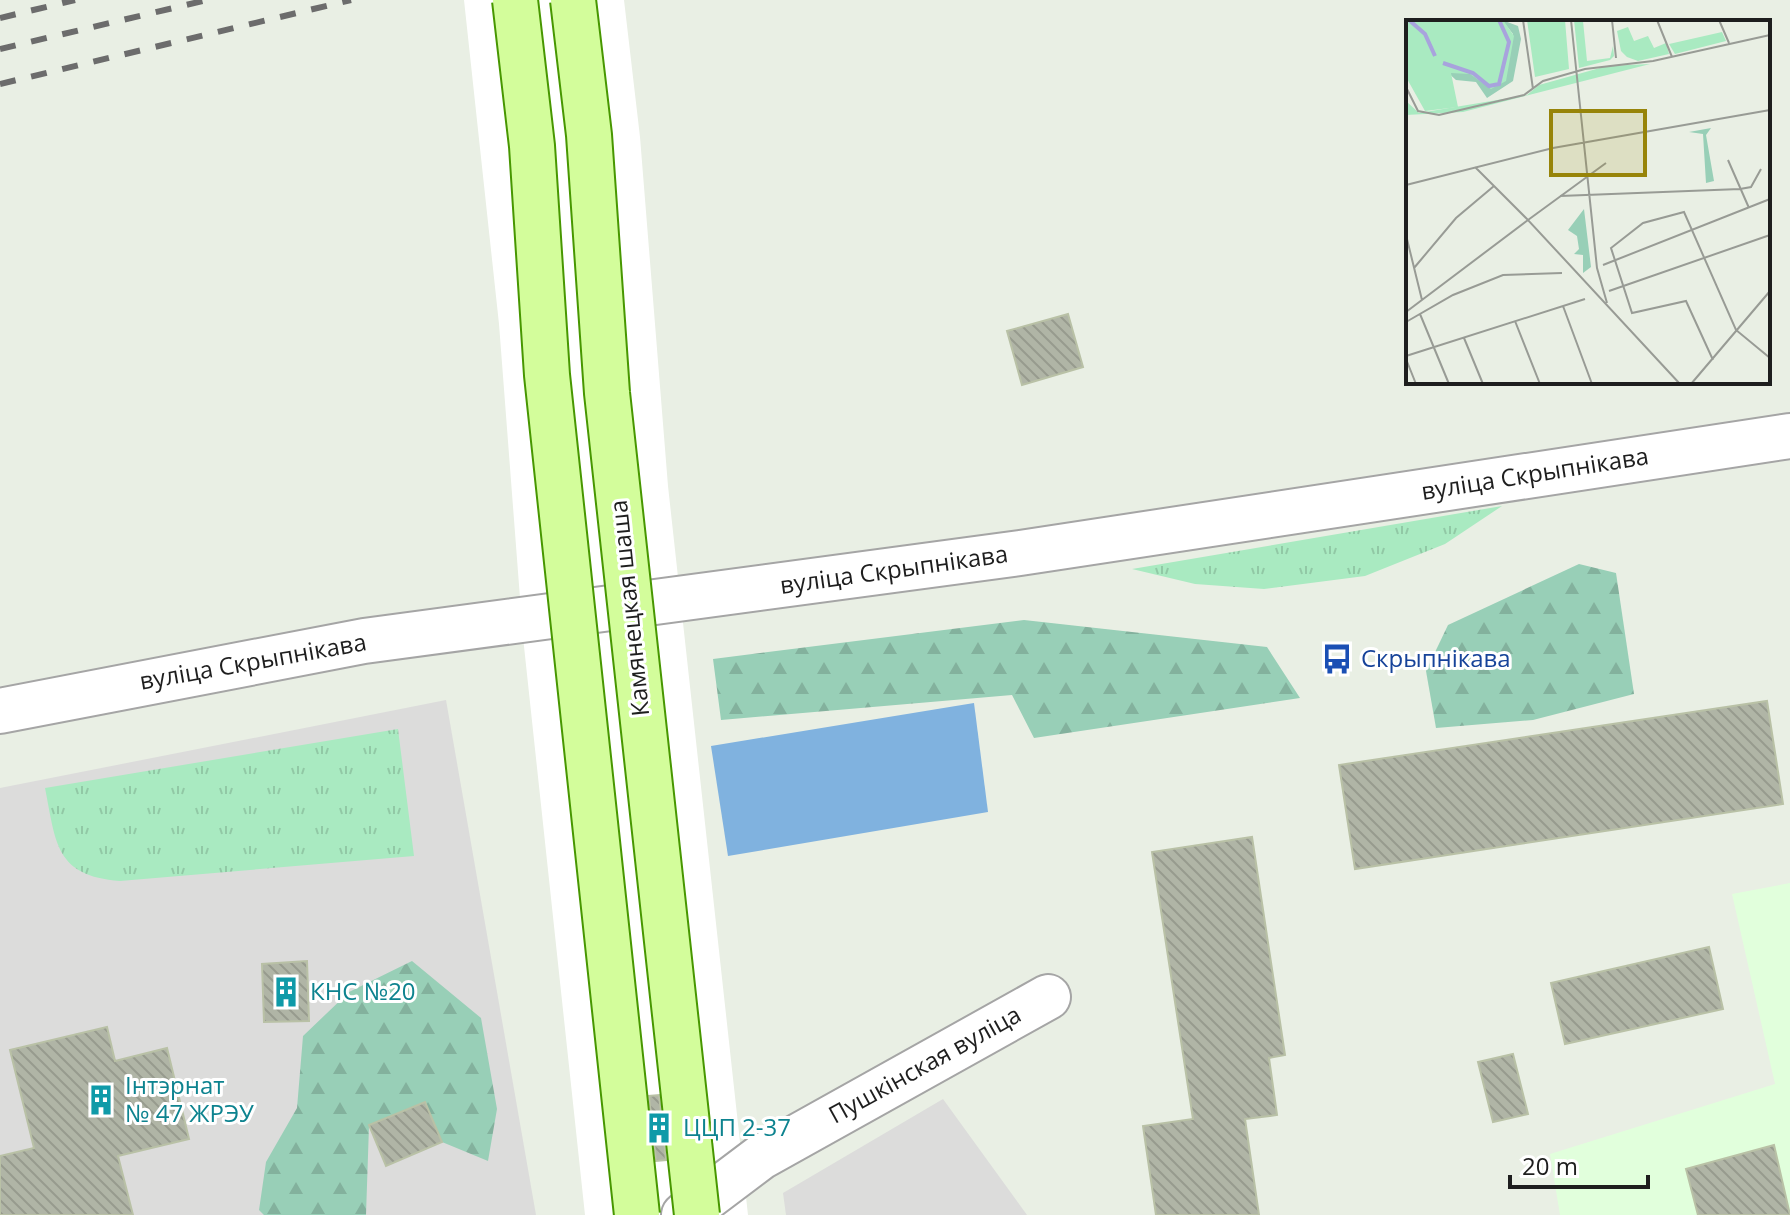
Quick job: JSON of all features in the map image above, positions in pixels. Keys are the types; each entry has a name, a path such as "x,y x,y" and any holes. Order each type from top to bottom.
{"main road":[{"path":"515,0 532,146 547,375 637,1215"},
{"name":"Камянецкая шаша","path":"573,0 589,135 607,393 697,1215"}],"street":[{"name":"вуліца Скрыпнікава","path":"0,711 364,641 1033,552 1790,436"},
{"name":"Пушкінская вуліца","path":"684,1215 761,1157 1048,997"}],"shaded area":[{"path":"446,700 536,1215 0,1215 0,788"},
{"path":"974,703 988,812 728,856 711,746"},
{"path":"1790,883 1790,1215 1560,1215 1550,1154 1775,1084 1732,894"},
{"path":"943,1099 1027,1215 786,1215 783,1193"}],"green space":[{"path":"1502,506 1445,544 1365,576 1264,589 1195,584 1132,569"},
{"path":"1579,564 1616,573 1634,694 1533,720 1436,728 1426,671 1448,625"},
{"path":"1024,620 1267,647 1300,698 1034,738 1012,695 721,720 713,659"},
{"path":"398,729 414,856 120,881 82,872 62,853 56,840 45,788"},
{"path":"412,961 481,1018 497,1109 488,1161 442,1142 424,1102 369,1126 366,1215 264,1215 259,1210 266,1162 297,1108 303,1036 349,992"}],"pier":[{"path":"464,0 624,0 640,137 668,486 748,1215 585,1215 523,637 499,324"}],"building":[{"path":"1068,314 1083,367 1022,385 1007,331"},
{"path":"1767,701 1783,804 1355,869 1339,765"},
{"path":"1252,837 1285,1055 1269,1058 1277,1115 1245,1119 1259,1215 1156,1215 1143,1126 1193,1119 1152,852"},
{"path":"1709,947 1723,1009 1565,1044 1551,983"},
{"name":"КНС №20","path":"307,961 309,1021 264,1022 262,964"},
{"name":"Інтэрнат № 47 ЖРЭУ","path":"107,1027 115,1061 167,1048 189,1139 118,1156 133,1215 0,1215 0,1156 34,1148 10,1050"},
{"path":"1513,1054 1528,1114 1493,1122 1478,1062"},
{"path":"659,1095 666,1160 656,1161 649,1096"},
{"path":"425,1102 442,1142 386,1166 369,1125"},
{"path":"1774,1145 1790,1215 1698,1215 1686,1169"}],"railway":[{"path":"0,18 75,0"},
{"path":"0,49 207,0"},
{"path":"0,84 351,0"}],"place":[{"name":"Скрыпнікава","path":"1337,659"},
{"name":"КНС №20","path":"286,992"},
{"name":"Інтэрнат № 47 ЖРЭУ","path":"101,1100"},
{"name":"ЦЦП 2-37","path":"659,1128"}]}
